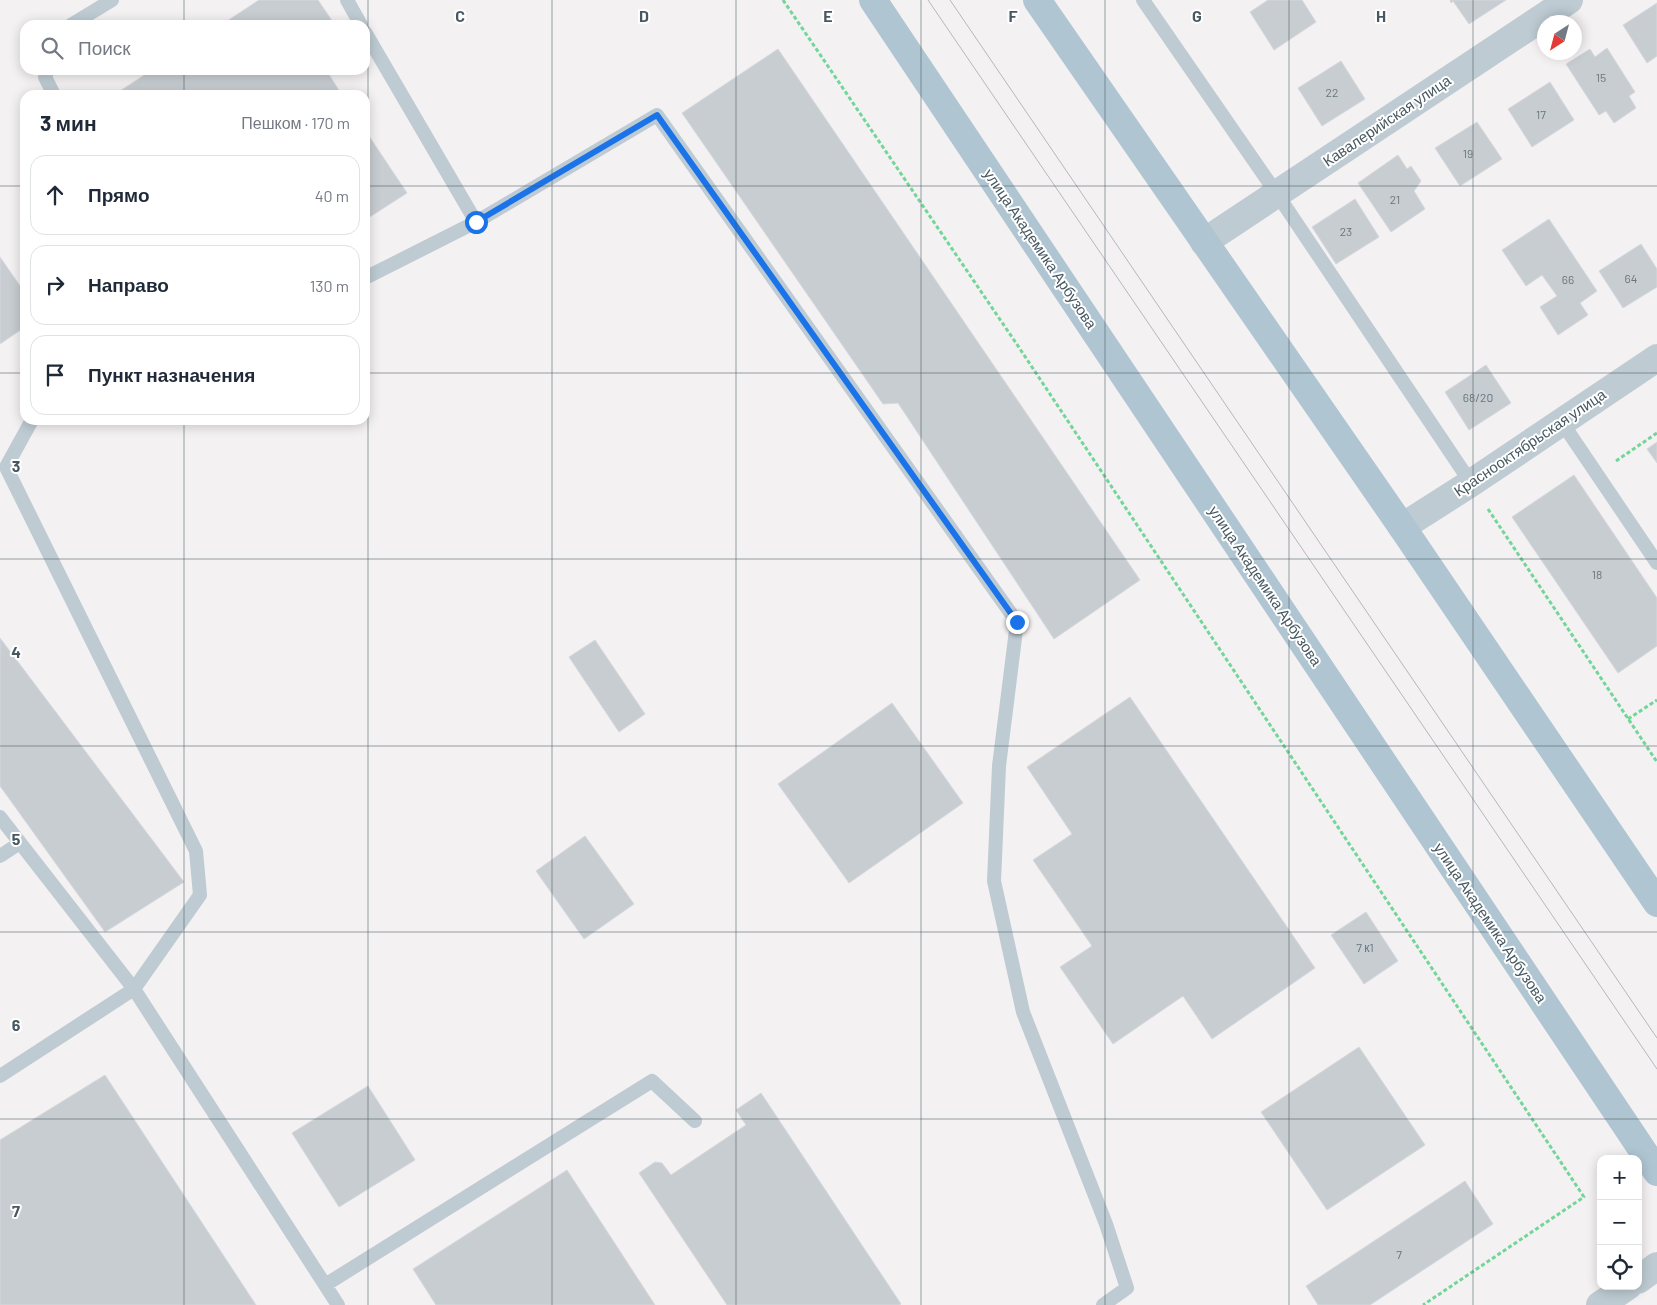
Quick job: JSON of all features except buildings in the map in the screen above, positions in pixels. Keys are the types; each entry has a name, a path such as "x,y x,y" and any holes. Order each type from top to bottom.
{"main road":[{"name":"улица Академика Арбузова","path":"873,0 1657,1172"},
{"path":"1037,0 1402,527 1657,903"}],"street":[{"name":"Кавалерийская улица","path":"1204,242 1569,0"},
{"name":"Краснооктябрьская улица","path":"1402,527 1657,358"},
{"path":"1642,1277 1657,1266"},
{"path":"1600,1305 1622,1290"}],"lane":[{"path":"79,20 112,0"},
{"path":"346,0 358,20"},
{"path":"1143,0 1277,194 1471,483"},
{"path":"370,41 476,222"},
{"path":"46,75 45,77 52,90"},
{"path":"370,275 476,222 657,115 1017,622 999,766 994,881 1023,1012 1106,1224 1127,1288 1102,1305"},
{"path":"1561,422 1656,559"},
{"path":"0,1076 134,989 200,895 196,851 6,467 29,425"},
{"path":"0,817 134,989 338,1305"},
{"path":"0,856 20,843"},
{"path":"325,1286 652,1081 695,1120"}],"path":[{"path":"783,0 1016,342 1584,1196 1422,1305"},
{"path":"1597,474 1657,433"},
{"path":"1471,483 1657,762"},
{"path":"1628,719 1657,700"}],"tram line":[{"path":"928,0 1657,1069"},
{"path":"950,0 1657,1038"}],"route":[{"path":"476,222 657,115 1017,622"}]}
